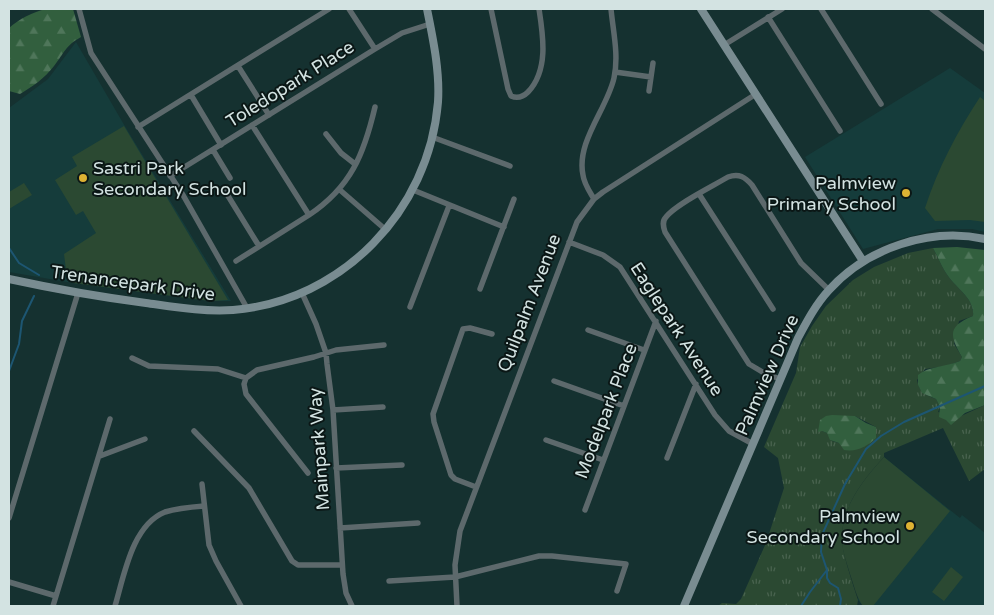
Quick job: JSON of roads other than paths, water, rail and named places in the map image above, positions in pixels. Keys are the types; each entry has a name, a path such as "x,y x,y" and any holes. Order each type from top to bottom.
{"street":[{"path":"79,9 91,53 170,176 247,308"},
{"path":"138,128 329,9"},
{"path":"349,9 375,49"},
{"name":"Trenancepark Drive","path":"9,279 78,293 216,311 278,302 302,293 342,270 362,254 386,230 413,190 424,167 432,136 438,88 436,58 427,9"},
{"path":"491,9 508,89 511,96 517,98 523,96 533,86 542,64 543,42 539,9"},
{"path":"594,199 584,182 582,155 611,90 615,72 616,53 611,9"},
{"path":"701,9 862,261"},
{"path":"724,45 782,9"},
{"path":"821,9 882,104"},
{"path":"932,9 985,50"},
{"path":"941,15 946,9"},
{"path":"768,18 840,131"},
{"name":"Toledopark Place","path":"170,176 402,33 430,24"},
{"path":"649,91 653,63"},
{"path":"238,66 269,115"},
{"path":"615,72 651,77"},
{"name":"Quilpalm Avenue","path":"458,606 455,577 456,551 460,531 568,242 578,220 594,199 603,192 756,94"},
{"path":"190,95 221,145"},
{"path":"236,260 321,208 340,190 365,145 375,107"},
{"path":"252,125 309,215"},
{"path":"326,134 341,153 355,164"},
{"path":"432,136 510,166"},
{"path":"213,150 230,178"},
{"path":"780,379 764,373 749,364 663,228 666,216 728,176 742,176 752,185 802,263 829,290"},
{"path":"340,190 386,230"},
{"path":"413,190 448,206 504,227"},
{"path":"225,191 259,246"},
{"path":"700,194 773,309"},
{"path":"480,290 514,200"},
{"path":"410,307 448,206"},
{"name":"Palmview Drive","path":"684,606 807,320 829,290 862,261 893,247 928,238 961,236 985,239"},
{"name":"Eaglepark Avenue","path":"568,242 603,255 615,262 624,272 722,425 736,436 753,444"},
{"path":"9,518 78,293"},
{"name":"Mainpark Way","path":"302,293 326,353 333,410 344,584 352,606"},
{"name":"Modelpark Place","path":"585,510 656,322"},
{"path":"476,487 455,479 451,475 433,414 464,329 470,328 492,334"},
{"path":"588,330 644,350"},
{"path":"246,378 257,370 336,350 384,345"},
{"path":"132,358 149,366 218,369 246,378"},
{"path":"246,378 246,394 308,473"},
{"path":"554,381 624,406"},
{"path":"667,458 696,384"},
{"path":"333,410 383,407"},
{"path":"53,606 110,419"},
{"path":"194,431 249,488 292,561 298,565 342,564"},
{"path":"100,456 145,439"},
{"path":"546,440 603,460"},
{"path":"336,468 402,465"},
{"path":"202,484 207,537 212,552 241,606"},
{"path":"115,606 131,553 146,526 164,513 182,508 204,506"},
{"path":"340,528 418,523"},
{"path":"390,581 455,577 531,557 552,556 626,564 617,591"},
{"path":"9,582 56,596"}],"waterway":[{"path":"9,248 19,263 39,275"},
{"path":"9,371 19,344 22,321 34,296"},
{"path":"840,606 841,599 838,588 830,583 827,578 827,570 821,552 822,535 845,484 866,449 881,436 904,422 985,386"},
{"path":"801,606 827,570"}],"place":[{"name":"Sastri Park Secondary School","path":"83,178"},
{"name":"Palmview Primary School","path":"906,193"},
{"name":"Palmview Secondary School","path":"910,526"}]}
